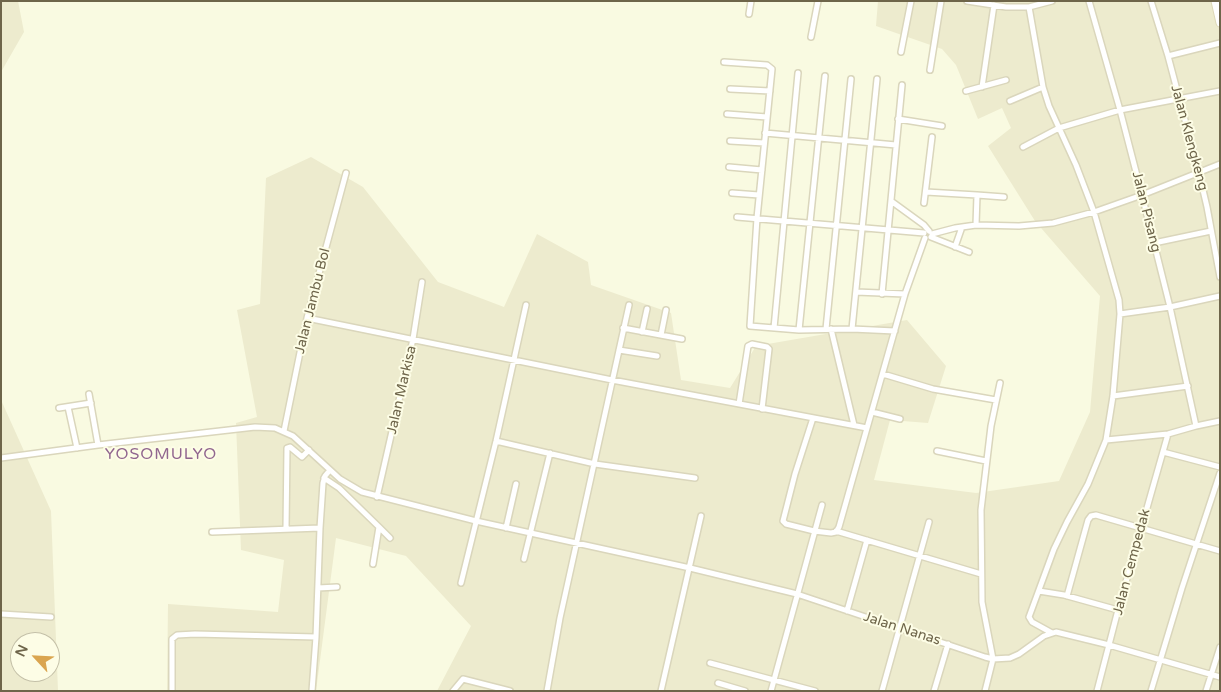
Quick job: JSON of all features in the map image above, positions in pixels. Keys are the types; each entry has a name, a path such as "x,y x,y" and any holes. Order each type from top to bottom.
{"main road":[{"path":"1215,1 1220,23"}],"street":[{"path":"749,14 752,1"},
{"path":"811,37 818,1"},
{"path":"901,52 911,1"},
{"path":"930,70 941,1"},
{"path":"967,1 994,5 1032,5 1052,1"},
{"name":"Jalan Pisang","path":"1089,1 1142,195 1170,307 1196,426"},
{"name":"Jalan Klengkeng","path":"1151,1 1168,56 1199,173 1220,277"},
{"path":"982,87 994,5"},
{"path":"1032,5 1043,88 1094,212 1118,300 1120,314 1113,396 1106,440 1088,484 1054,549 1029,617 1032,622 1052,633 1060,633 1109,645 1220,677"},
{"path":"1168,56 1220,43"},
{"path":"724,62 770,66 772,69 757,218 749,325 799,330 895,331"},
{"path":"774,328 798,73"},
{"path":"799,330 825,76"},
{"path":"851,79 836,225 829,329 854,425"},
{"path":"852,330 878,79"},
{"path":"966,91 1006,80"},
{"path":"882,294 902,85"},
{"path":"1010,101 1043,88"},
{"path":"730,89 770,91"},
{"path":"1023,148 1060,128 1120,110 1220,91"},
{"path":"727,114 767,117"},
{"path":"898,119 942,126"},
{"path":"765,133 896,146"},
{"path":"924,203 932,137"},
{"path":"730,140 764,143"},
{"path":"928,235 976,225 1019,226 1053,223 1094,212 1220,164"},
{"path":"729,167 762,170"},
{"name":"Jalan Jambu Bol","path":"284,431 307,318 346,172"},
{"path":"732,192 759,196"},
{"path":"926,192 1004,197"},
{"path":"976,225 977,196"},
{"path":"836,531 905,294 928,235 924,225 891,201"},
{"path":"737,216 928,235 969,252"},
{"path":"955,247 962,227"},
{"path":"1154,243 1211,231"},
{"name":"Jalan Markisa","path":"377,497 413,339 422,282"},
{"path":"856,292 905,294"},
{"path":"1120,314 1170,307 1220,296"},
{"path":"461,583 496,441 526,305"},
{"path":"547,691 560,618 629,305"},
{"path":"642,332 647,309"},
{"path":"661,335 666,310"},
{"path":"307,318 612,380 867,428"},
{"path":"623,328 682,339"},
{"path":"739,404 748,346 752,344 767,346 769,349 762,408"},
{"path":"619,350 657,356"},
{"path":"883,374 933,389 996,400"},
{"path":"985,691 994,659 982,602 981,510 986,461 1000,383"},
{"path":"1113,396 1188,386"},
{"path":"89,394 98,445"},
{"path":"59,408 91,404"},
{"path":"68,407 77,448"},
{"path":"872,412 900,419"},
{"path":"813,418 795,474 783,521 786,524 814,531 831,533 836,531 981,574"},
{"path":"1106,440 1168,434 1220,421"},
{"path":"1,458 98,445 267,427 284,431 309,450 338,488 390,538"},
{"name":"Jalan Cempedak","path":"1097,691 1168,434"},
{"path":"496,441 595,464 695,478"},
{"path":"286,529 286,448 290,447 302,457 309,450"},
{"path":"937,451 986,461"},
{"path":"1163,452 1220,467"},
{"path":"524,559 550,453"},
{"path":"1151,691 1220,473"},
{"path":"312,691 320,528 327,474"},
{"name":"Jalan Nanas","path":"327,474 340,479 355,489 377,497 797,594 994,659 1010,658 1019,654 1037,640 1052,633"},
{"path":"506,528 516,484"},
{"path":"771,691 822,505"},
{"path":"1067,596 1088,520 1092,516 1096,515 1220,551"},
{"path":"661,691 701,516"},
{"path":"882,691 898,627 929,522"},
{"path":"373,564 379,527"},
{"path":"212,532 320,528"},
{"path":"847,610 867,540"},
{"path":"318,588 337,587"},
{"path":"1039,591 1067,596 1118,610"},
{"path":"1,614 51,618"},
{"path":"172,691 172,639 177,635 316,638"},
{"path":"934,691 948,644"},
{"path":"1206,691 1220,646"},
{"path":"710,663 815,691"},
{"path":"453,691 463,679 510,691"},
{"path":"718,683 745,691"}],"shaded area":[{"path":"1,1 18,1 24,32 1,72"},
{"path":"878,1 1220,1 1220,691 437,691 471,626 406,556 336,538 316,691 167,691 168,604 278,612 284,560 241,550 236,423 257,417 237,310 260,304 266,178 311,157 363,187 438,282 504,307 537,234 588,262 591,285 671,313 681,380 730,388 756,346 907,320 946,366 928,423 890,420 874,480 976,493 1059,481 1090,412 1100,296 1035,221 988,146 1011,128 1002,108 978,119 956,65 942,49 876,26"},
{"path":"1,400 51,511 56,632 10,632 10,682 58,682 58,691 1,691"}],"district":[{"name":"YOSOMULYO","path":"161,455"}]}
